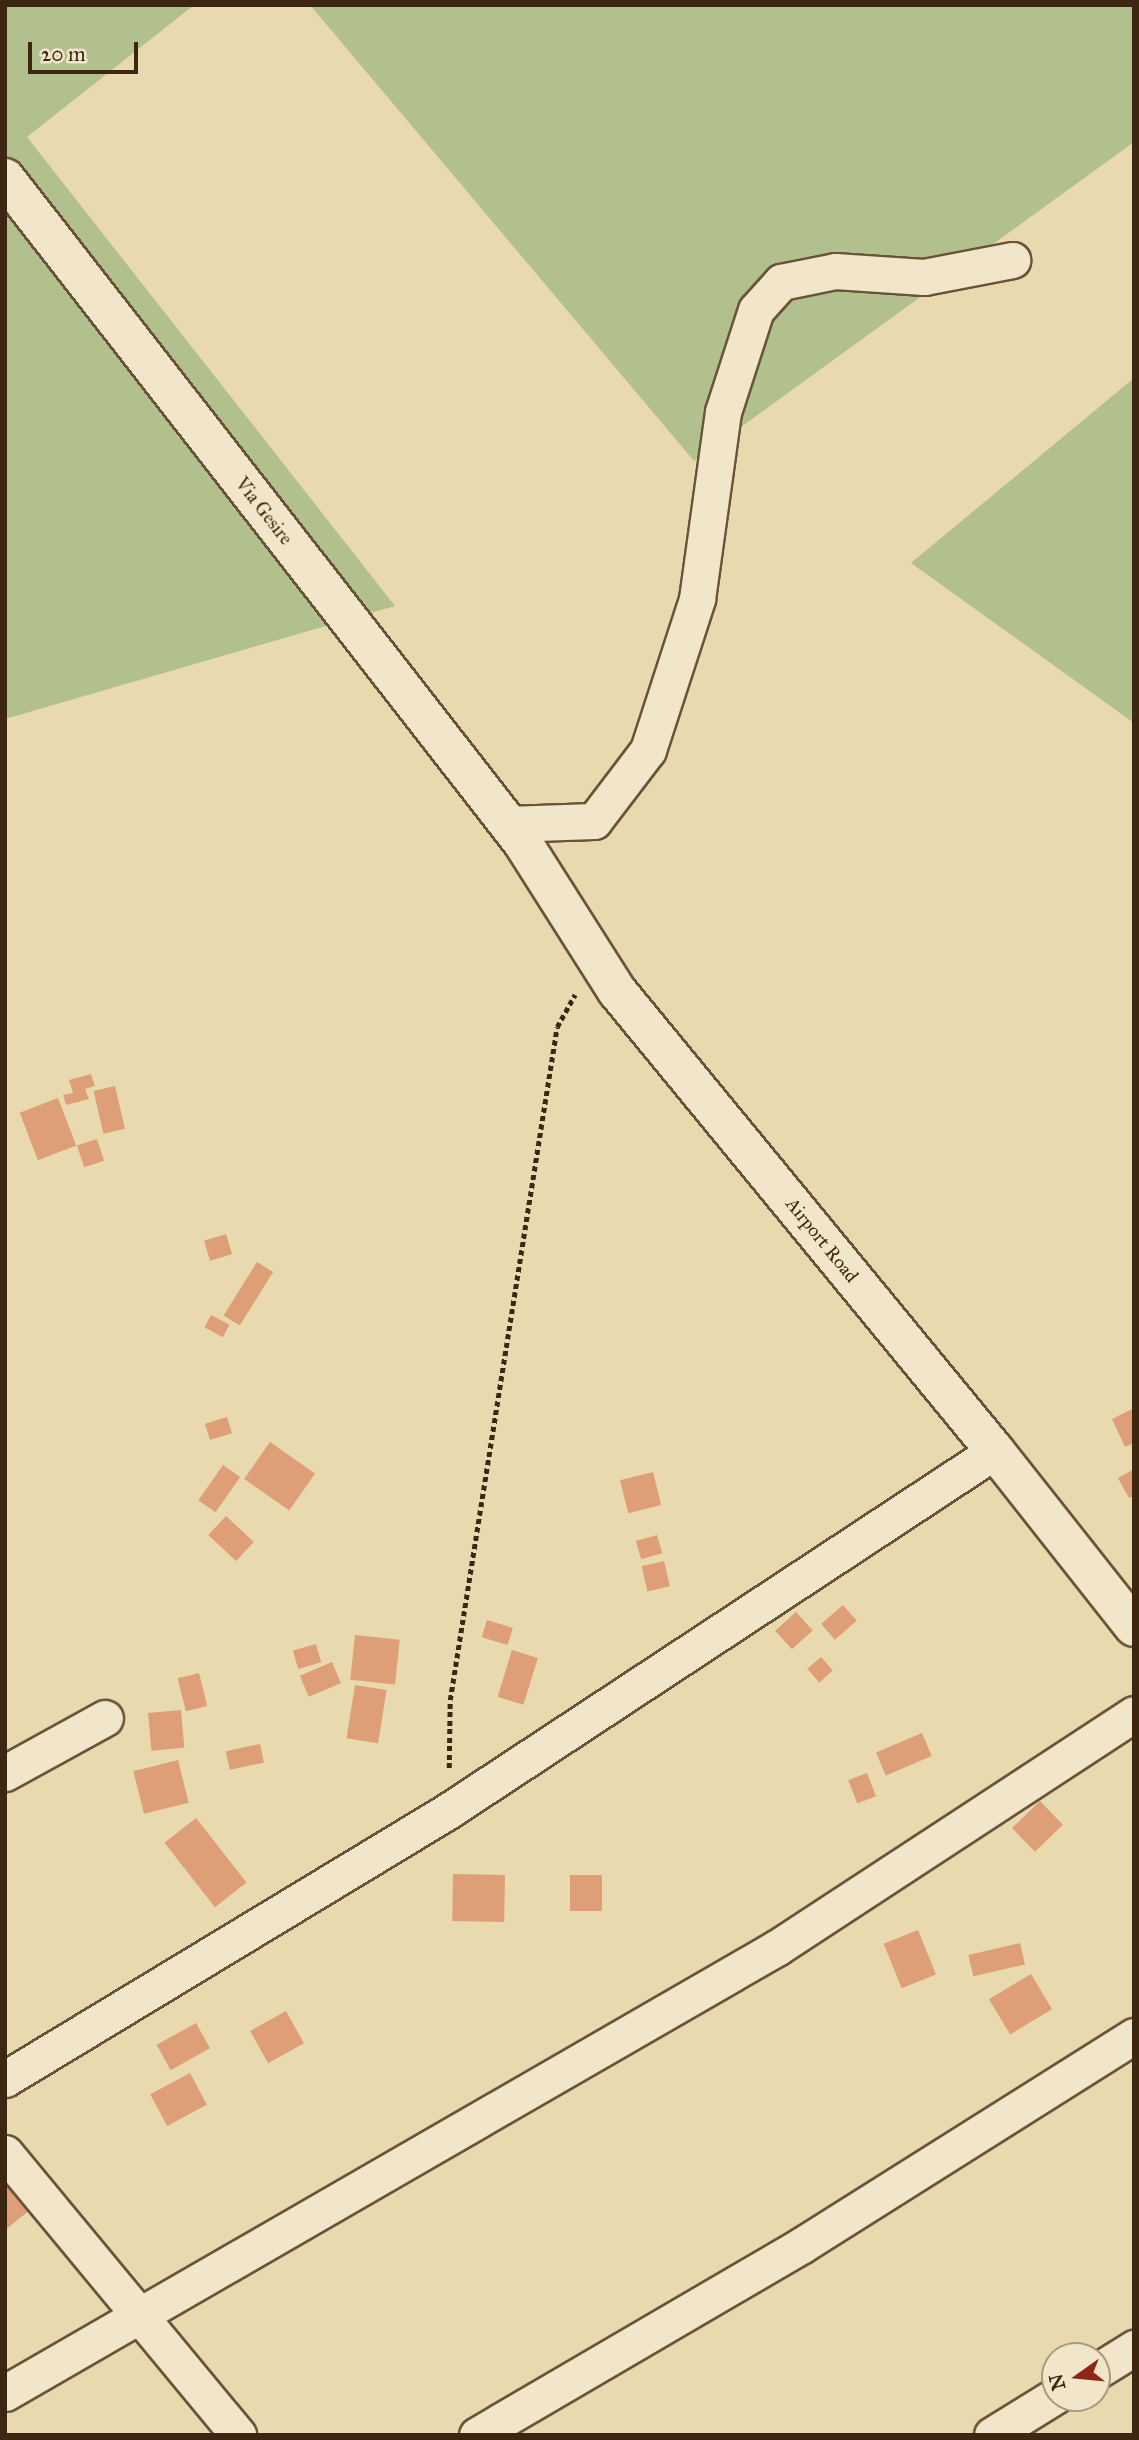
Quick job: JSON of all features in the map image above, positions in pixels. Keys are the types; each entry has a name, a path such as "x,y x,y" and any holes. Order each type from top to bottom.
{"main road":[{"name":"Via Gesire","path":"5,178 507,824 596,959"},
{"name":"Airport Road","path":"596,959 617,991 995,1451 1134,1627"}],"street":[{"path":"507,824 594,821 648,750 697,600 723,412 757,310 781,282 835,271 924,277 1012,260"},
{"path":"5,2078 448,1811 995,1451"},
{"path":"5,2393 778,1947 1134,1714"},
{"path":"5,1773 104,1718"},
{"path":"477,2435 803,2245 1134,2036"},
{"path":"5,2153 238,2435"},
{"path":"1111,2362 1134,2348"},
{"path":"992,2435 1041,2405"}],"path":[{"path":"448,1811 450,1700 557,1027 596,959"}],"green space":[{"path":"5,5 194,5 27,137 395,606 5,719"},
{"path":"310,5 1134,5 1134,142 694,461"},
{"path":"1134,378 1134,723 911,563"}],"building":[{"path":"91,1074 95,1086 85,1089 89,1099 66,1105 63,1095 73,1093 69,1080"},
{"path":"115,1086 125,1129 103,1134 94,1091"},
{"path":"58,1098 76,1146 38,1160 20,1113"},
{"path":"97,1139 104,1161 84,1167 77,1145"},
{"path":"226,1234 232,1254 210,1261 204,1241"},
{"path":"257,1262 273,1272 240,1325 224,1315"},
{"path":"211,1315 230,1325 223,1337 204,1327"},
{"path":"1134,1408 1134,1443 1125,1447 1112,1419"},
{"path":"227,1417 232,1433 210,1440 205,1424"},
{"path":"270,1442 315,1474 289,1510 244,1479"},
{"path":"223,1465 240,1477 216,1512 198,1500"},
{"path":"1134,1469 1134,1496 1129,1498 1118,1478"},
{"path":"653,1472 661,1505 628,1513 620,1480"},
{"path":"226,1516 254,1542 236,1561 208,1535"},
{"path":"657,1535 662,1553 641,1559 636,1541"},
{"path":"664,1561 670,1586 647,1592 642,1566"},
{"path":"843,1605 857,1621 835,1640 821,1624"},
{"path":"796,1612 813,1631 792,1649 775,1631"},
{"path":"487,1620 513,1628 508,1645 482,1637"},
{"path":"355,1635 400,1640 395,1684 350,1680"},
{"path":"316,1644 321,1662 298,1669 293,1651"},
{"path":"512,1650 538,1658 523,1705 498,1697"},
{"path":"821,1657 833,1671 819,1682 807,1669"},
{"path":"332,1662 341,1683 309,1697 300,1676"},
{"path":"199,1673 207,1706 186,1711 178,1678"},
{"path":"355,1685 387,1690 378,1743 347,1738"},
{"path":"181,1710 184,1748 151,1751 148,1713"},
{"path":"922,1733 932,1756 886,1776 876,1753"},
{"path":"260,1744 264,1763 230,1770 226,1751"},
{"path":"178,1760 189,1803 144,1814 133,1771"},
{"path":"867,1773 876,1796 857,1804 848,1780"},
{"path":"1040,1801 1063,1825 1035,1852 1012,1828"},
{"path":"196,1818 246,1883 215,1907 164,1843"},
{"path":"453,1874 505,1875 504,1922 452,1921"},
{"path":"570,1875 602,1875 602,1911 570,1911"},
{"path":"918,1930 936,1975 902,1988 884,1944"},
{"path":"1020,1943 1025,1964 973,1976 968,1955"},
{"path":"1031,1974 1052,2009 1010,2034 989,1999"},
{"path":"286,2011 304,2043 268,2063 250,2031"},
{"path":"196,2023 210,2048 171,2070 157,2045"},
{"path":"190,2073 207,2105 167,2126 150,2094"},
{"path":"5,2179 30,2210 5,2230"}]}
